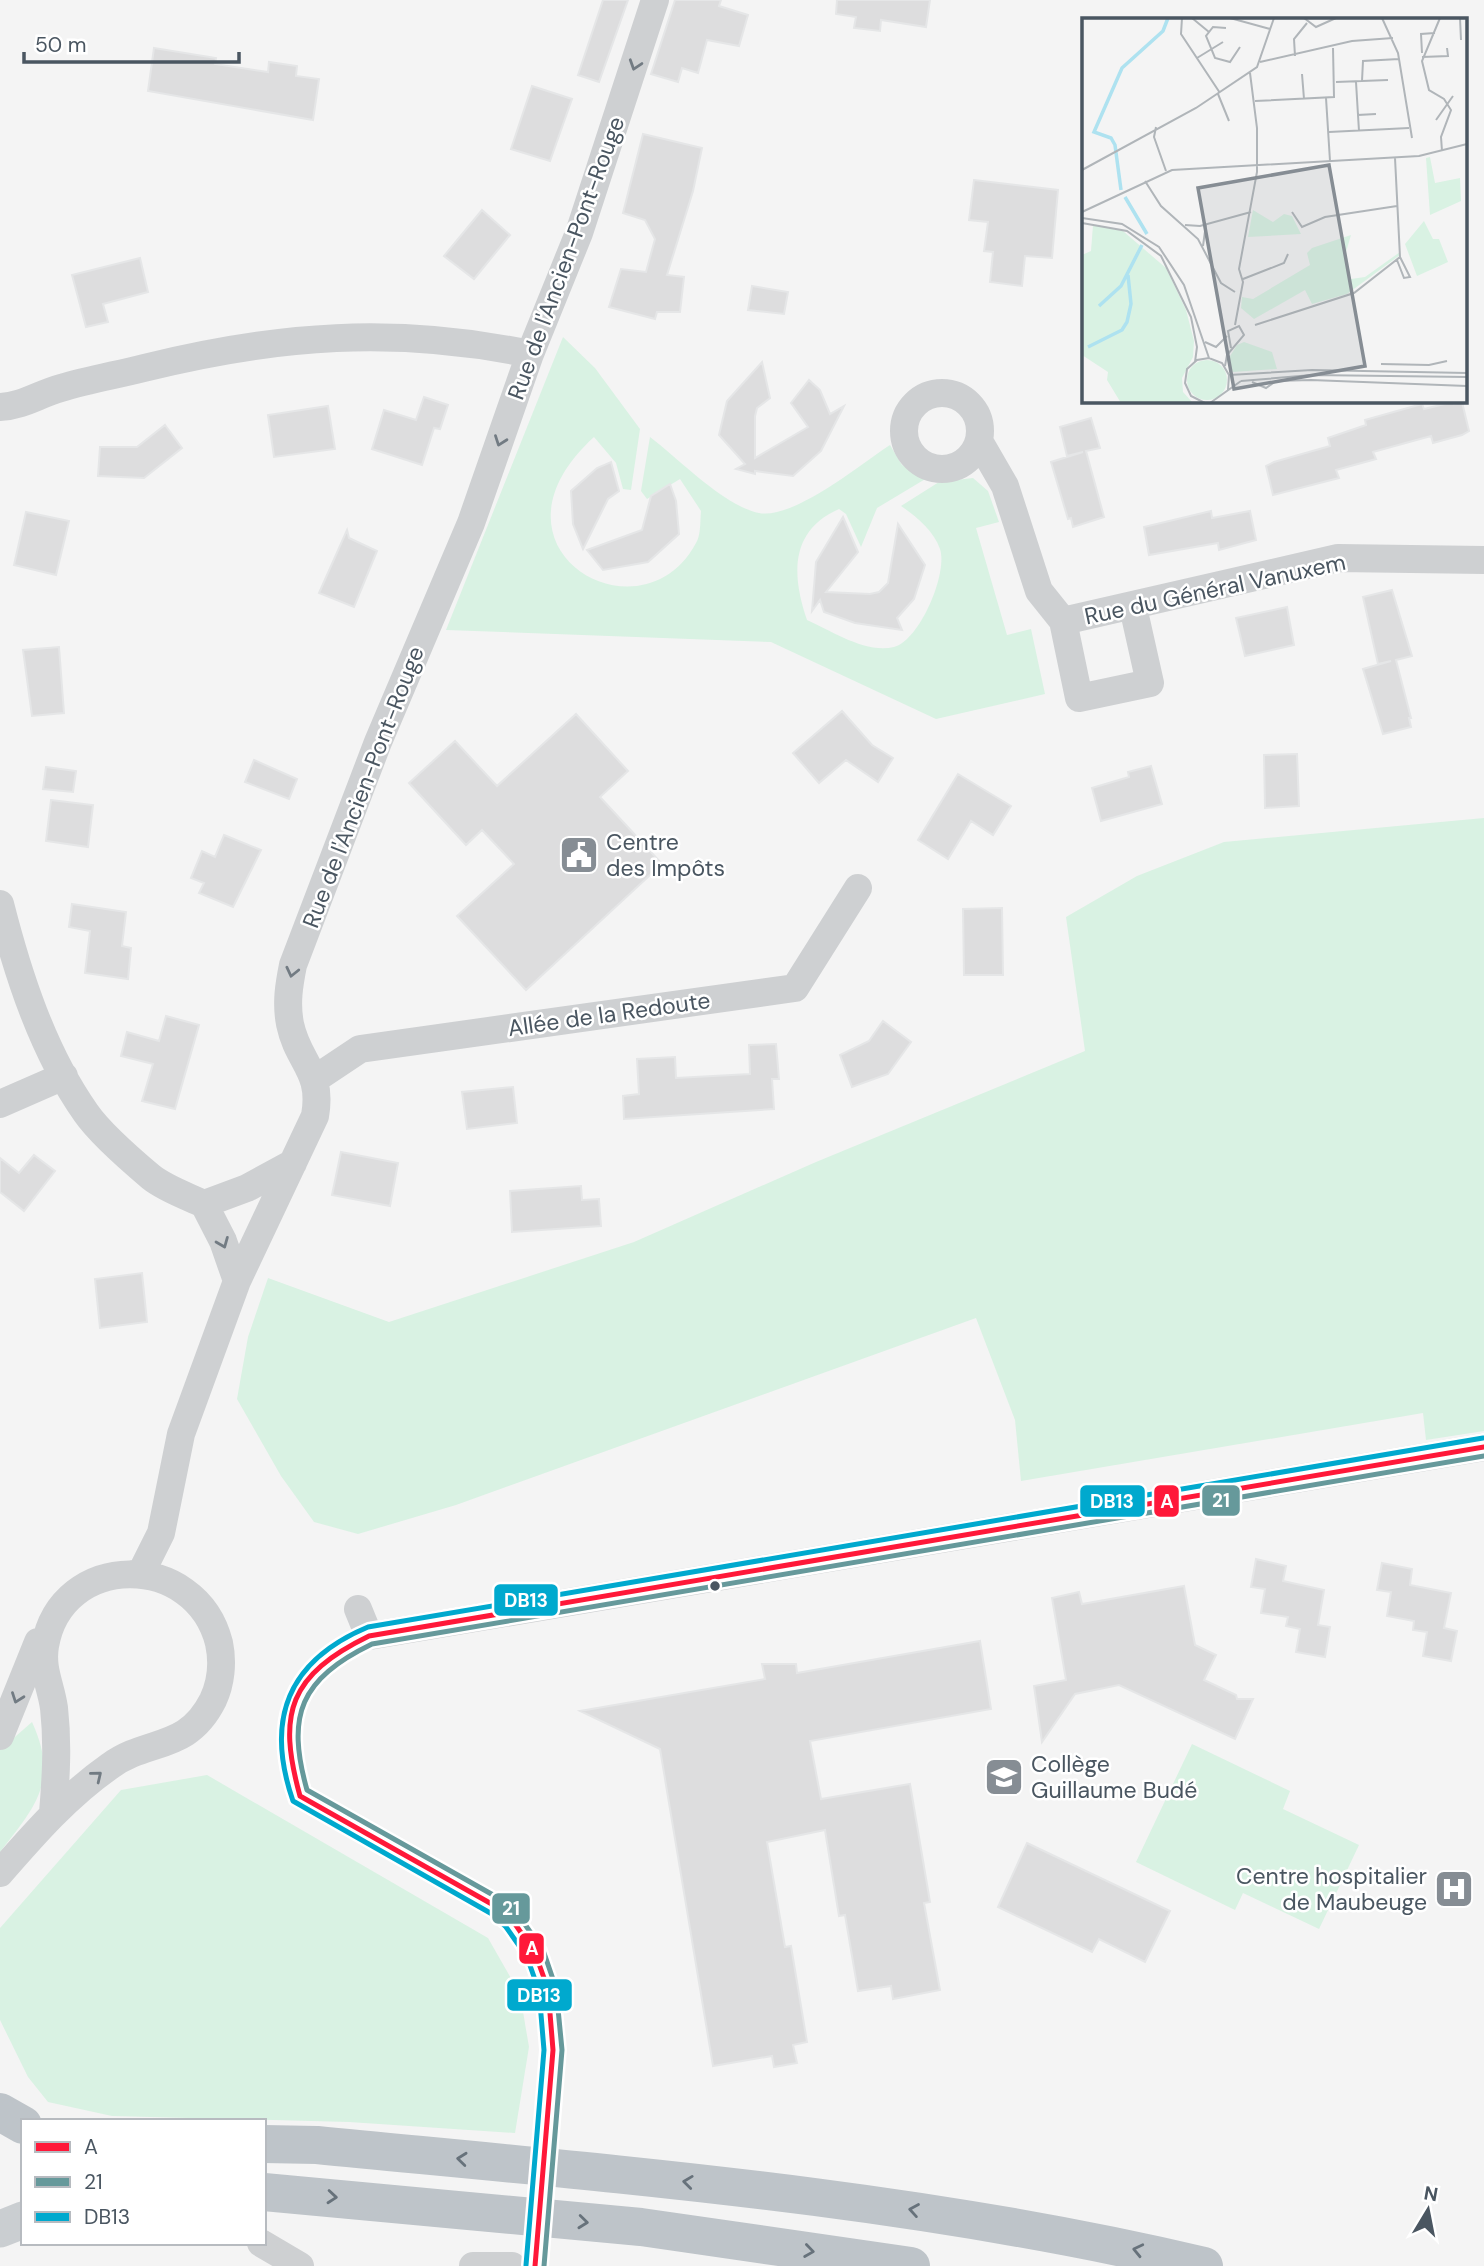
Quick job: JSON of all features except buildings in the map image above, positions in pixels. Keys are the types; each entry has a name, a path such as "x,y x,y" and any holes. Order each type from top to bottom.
{"highway":[{"path":"0,2112 21,2123"},
{"path":"266,2144 317,2145 647,2177 897,2208 1126,2247 1205,2266"},
{"path":"266,2192 641,2227 911,2266"}],"main road":[{"path":"0,2230 21,2221"}],"street":[{"name":"Rue de l'Ancien-Pont-Rouge","path":"141,1573 161,1533 181,1434 237,1281 315,1116 318,1096 315,1079 291,1027 287,995 293,965 378,741 471,523 530,354 579,233 655,0"},
{"path":"0,431 9,407 71,386 190,356 270,343 393,335 453,341 530,354"},
{"name":"Rue du Général Vanuxem","path":"979,441 1004,486 1039,591 1063,621 1338,558 1484,560"},
{"path":"1063,621 1079,698 1150,684 1133,607"},
{"name":"Allée de la Redoute","path":"315,1079 360,1049 795,988 858,888"},
{"path":"0,904 11,950 32,1005 64,1076 87,1115 153,1178 204,1204 223,1241 237,1281"},
{"path":"0,1104 64,1076"},
{"path":"204,1204 247,1188 293,1163"},
{"path":"358,1609 369,1636 1484,1447"},
{"path":"0,1736 34,1648 71,1597 92,1583 116,1575 141,1573 178,1586 193,1597 215,1630 221,1653 220,1678 202,1718 167,1744 126,1755 109,1766 53,1813 0,1872"},
{"path":"53,1813 58,1759 53,1703 44,1665 45,1645 56,1617"},
{"path":"264,2245 300,2266"},
{"path":"473,2266 512,2266"}],"green space":[{"path":"563,337 595,368 640,429 631,490 623,489 616,463 594,437 561,478 551,515 558,546 579,570 607,584 640,586 671,573 698,540 701,511 680,479 647,499 641,491 650,437 717,492 745,509 759,513 773,513 808,500 890,445 902,465 927,478 877,508 861,547 846,514 839,509 811,529 803,542 797,571 807,620 849,640 872,647 894,647 904,642 930,604 940,573 941,560 940,549 929,530 901,506 939,482 973,478 988,491 999,522 976,528 1007,635 1031,629 1045,694 936,719 771,642 446,630"},
{"path":"1484,818 1484,1431 1426,1440 1423,1413 1021,1481 1015,1420 976,1318 456,1505 358,1534 314,1522 281,1476 237,1399 248,1337 268,1278 389,1322 634,1242 816,1162 1085,1051 1066,917 1137,876 1224,842"},
{"path":"32,1722 43,1761 40,1792 24,1821 0,1852 0,1750"},
{"path":"1192,1744 1290,1791 1283,1809 1359,1845 1319,1929 1243,1893 1235,1910 1136,1862"},
{"path":"207,1775 488,1938 520,1994 529,2047 515,2133 349,2122 112,2116 48,2102 28,2077 0,2020 0,1928 121,1790"}],"transit line":[{"name":"DB13","path":"526,2265 544,2050 539,1991 527,1957 506,1927 492,1914 293,1801 285,1772 283,1719 290,1696 301,1676 318,1657 340,1641 368,1627 1483,1438"},
{"name":"A","path":"535,2266 553,2050 548,1989 535,1953 513,1921 497,1907 300,1796 293,1767 291,1719 296,1700 306,1682 321,1666 369,1636 1484,1447"},
{"name":"21","path":"544,2266 562,2050 556,1988 543,1950 519,1916 502,1900 307,1790 298,1740 299,1720 314,1686 329,1671 372,1644 1484,1456"}],"place":[{"name":"Centre des Impôts","path":"579,855"},
{"name":"Collège Guillaume Budé","path":"1004,1777"},
{"name":"Centre hospitalier de Maubeuge","path":"1454,1889"}]}
